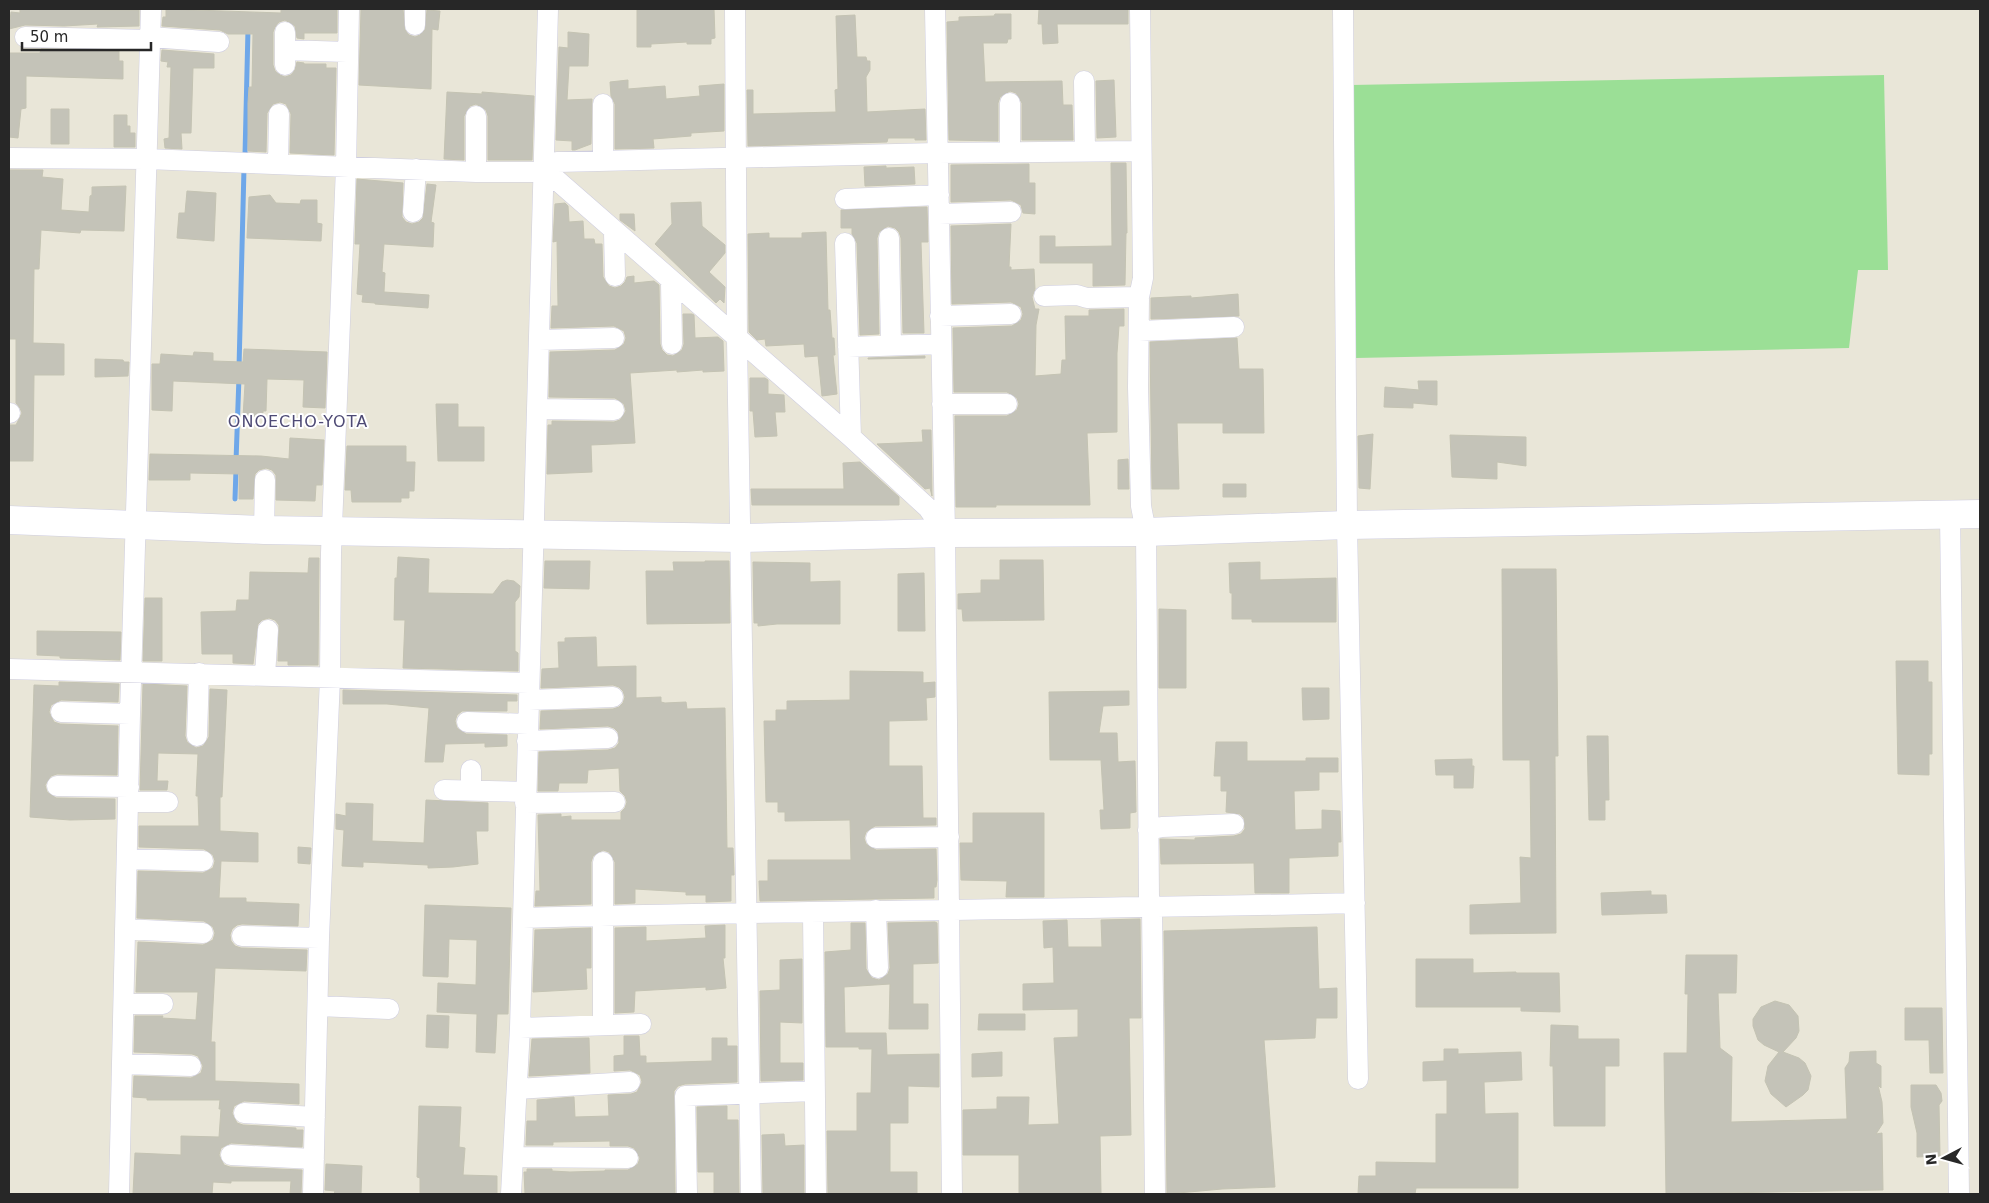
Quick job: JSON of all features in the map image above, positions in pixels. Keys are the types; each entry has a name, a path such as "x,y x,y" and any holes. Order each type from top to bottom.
{"street":[{"path":"119,1194 131,672 150,9"},
{"path":"313,1194 319,938 330,678 332,530 346,167 349,9"},
{"path":"511,1194 520,1028 548,9"},
{"path":"734,9 737,340 751,1194"},
{"path":"935,9 940,344 946,533 952,1194"},
{"path":"1140,9 1143,278 1139,297 1141,506 1146,532 1148,830 1149,897 1152,908 1155,1194"},
{"path":"1342,9 1346,525 1358,1080"},
{"path":"25,37 219,42"},
{"path":"285,49 347,52"},
{"path":"1084,82 1085,151"},
{"path":"1010,103 1010,152"},
{"path":"603,104 603,161"},
{"path":"278,164 279,114"},
{"path":"476,116 476,172"},
{"path":"544,172 557,162 936,153 1141,151"},
{"path":"9,158 146,159 476,172 544,172 551,176 851,438 928,508 946,533"},
{"path":"413,212 416,170"},
{"path":"845,199 1012,212"},
{"path":"614,232 615,276"},
{"path":"889,238 891,346"},
{"path":"845,243 851,438"},
{"path":"671,282 672,344"},
{"path":"1044,296 1077,295 1087,298 1139,297"},
{"path":"940,316 1012,314"},
{"path":"1139,331 1234,327"},
{"path":"539,340 614,338"},
{"path":"848,347 940,344"},
{"path":"942,404 1007,404"},
{"path":"537,409 614,410"},
{"path":"264,530 265,480"},
{"path":"9,520 135,523 264,530 741,538 946,533 1146,532 1346,525 1980,514"},
{"path":"1950,515 1959,1194"},
{"path":"265,675 268,630"},
{"path":"9,670 199,673 330,678 614,698"},
{"path":"197,736 199,673"},
{"path":"62,712 130,714"},
{"path":"467,722 528,732 608,738"},
{"path":"471,770 471,790"},
{"path":"57,786 128,794 168,802"},
{"path":"444,790 471,790 525,798 615,802"},
{"path":"1148,830 1162,827 1234,824"},
{"path":"876,838 949,837"},
{"path":"127,859 204,861"},
{"path":"603,862 603,1025"},
{"path":"523,918 746,912 1152,908 1355,903"},
{"path":"876,910 878,968"},
{"path":"813,912 816,1194"},
{"path":"125,929 203,933"},
{"path":"242,936 319,938"},
{"path":"124,1004 163,1004"},
{"path":"318,1006 388,1009"},
{"path":"520,1028 641,1024"},
{"path":"122,1064 191,1066"},
{"path":"517,1089 630,1082"},
{"path":"687,1194 685,1096 814,1091"},
{"path":"244,1114 315,1116"},
{"path":"231,1155 314,1159"},
{"path":"513,1157 628,1158"}],"green space":[{"path":"1884,75 1888,270 1858,270 1849,348 1356,358 1351,85"}],"building":[{"path":"20,9 139,10 139,26 97,27 98,24 64,26 25,25 9,29 11,12 20,13"},
{"path":"166,9 281,13 281,9 337,9 337,33 304,33 304,39 297,38 295,26 285,20 279,22 273,32 273,65 275,71 280,75 285,77 291,75 295,70 297,62 304,64 326,64 326,68 336,68 334,155 290,153 291,114 286,104 280,102 273,104 267,113 266,152 248,151 248,103 249,87 252,87 253,34 228,34 220,30 162,26 163,17 166,17"},
{"path":"361,9 403,9 405,30 409,35 415,37 425,30 427,10 440,11 438,30 432,29 431,89 359,85"},
{"path":"637,9 714,9 715,38 711,39 711,44 687,44 687,42 651,44 651,47 637,47"},
{"path":"1039,9 1128,9 1128,24 1057,24 1058,43 1043,44 1042,24 1038,24"},
{"path":"995,14 1011,14 1011,39 1008,39 1007,43 983,43 985,82 1062,81 1063,105 1072,105 1073,140 1022,140 1022,103 1016,93 1010,91 1000,97 998,103 998,141 949,140 947,22 959,21 959,17 994,16"},
{"path":"855,15 857,57 866,57 867,61 870,61 870,70 866,77 867,112 925,109 926,140 888,138 887,142 748,146 747,90 753,90 753,114 836,112 835,90 838,89 836,16"},
{"path":"568,32 589,34 588,66 569,66 567,100 592,99 591,144 575,150 572,150 572,141 556,140 559,47 568,48"},
{"path":"41,49 119,51 119,61 123,61 123,79 26,76 26,108 21,109 18,138 9,137 9,53 40,53"},
{"path":"162,50 214,54 214,68 193,68 191,133 181,133 182,149 165,148 164,139 169,138 171,67 167,67 168,62 161,61"},
{"path":"628,80 628,89 665,86 666,99 700,96 699,86 724,84 724,131 691,133 691,136 653,139 654,148 615,149 615,104 611,96 610,82"},
{"path":"1114,80 1116,137 1097,138 1096,81"},
{"path":"447,92 482,94 482,92 534,96 532,160 488,160 488,116 486,110 476,104 470,106 464,116 464,160 444,159"},
{"path":"51,109 69,109 69,144 51,144"},
{"path":"114,115 127,115 127,126 130,126 130,133 135,133 135,147 114,147"},
{"path":"1111,163 1126,163 1127,233 1125,285 1093,286 1093,263 1040,263 1040,236 1055,236 1055,247 1112,246"},
{"path":"1029,164 1029,183 1035,183 1035,214 1023,213 1021,205 1011,200 951,202 951,165"},
{"path":"886,166 886,168 914,167 915,184 865,186 864,167"},
{"path":"9,170 43,170 42,177 63,179 61,210 89,212 92,187 126,186 124,231 81,230 80,233 41,230 39,269 34,269 33,343 64,344 64,375 34,375 33,461 9,461 9,425 16,425 22,413 16,403 16,339 9,339"},
{"path":"357,179 403,183 402,217 406,222 412,224 419,222 423,218 427,184 436,185 431,222 434,223 433,247 384,244 382,272 385,273 384,292 429,295 428,308 362,302 363,295 357,294 360,244 355,244"},
{"path":"187,191 216,193 214,241 177,238 179,213 185,213"},
{"path":"270,195 276,203 300,204 301,200 317,200 317,223 322,224 321,241 247,238 249,197"},
{"path":"701,202 702,226 725,245 725,253 709,272 725,287 724,303 720,299 716,303 655,244 672,224 671,203"},
{"path":"565,203 568,206 569,222 583,221 584,239 594,239 595,244 602,244 603,277 609,286 615,288 621,286 627,277 634,276 634,283 654,281 659,285 660,344 662,350 667,355 673,356 682,350 684,344 683,314 692,314 694,315 695,338 718,337 723,341 724,371 677,372 677,370 630,373 635,443 591,445 592,472 547,474 548,425 552,425 552,421 614,422 620,420 626,411 624,404 615,398 549,397 550,352 615,350 624,344 626,338 624,331 614,326 551,328 552,306 558,306 557,241 553,242 555,204"},
{"path":"927,207 928,242 921,242 924,333 903,333 901,238 895,228 888,226 879,232 877,238 879,334 860,335 857,243 852,234 852,228 841,228 841,210"},
{"path":"620,214 634,214 635,231 620,220"},
{"path":"1011,224 1009,267 1011,267 1011,270 1034,269 1035,289 1032,297 1035,309 1039,309 1036,325 1035,376 1061,374 1062,360 1066,360 1065,316 1089,316 1089,310 1124,309 1124,326 1119,326 1117,353 1117,432 1087,433 1090,505 956,507 955,416 1007,416 1017,410 1019,404 1017,398 1007,392 954,392 953,328 1012,326 1021,320 1023,314 1021,307 1011,302 952,304 951,226"},
{"path":"826,232 828,310 830,310 832,338 834,338 835,355 833,355 837,394 822,396 818,356 805,357 804,344 766,346 765,339 757,340 749,332 748,234 769,233 769,238 802,238 802,233"},
{"path":"1238,294 1239,316 1151,319 1151,298 1191,296 1191,298"},
{"path":"1237,338 1239,369 1263,369 1264,433 1223,433 1223,423 1177,423 1179,489 1152,489 1150,342"},
{"path":"244,349 327,352 325,408 303,407 304,380 267,379 266,411 263,411 263,417 243,417 245,384 173,381 172,411 152,410 152,364 160,364 161,354 193,356 194,352 213,353 213,361 243,362"},
{"path":"925,356 925,358 868,359 868,358"},
{"path":"95,359 129,362 128,376 95,377"},
{"path":"750,378 765,378 768,380 768,394 784,395 785,412 775,412 777,436 755,437 753,411 750,411"},
{"path":"1418,381 1437,381 1437,405 1413,403 1413,408 1384,407 1385,387 1419,390"},
{"path":"436,404 458,404 458,427 484,427 484,461 438,461"},
{"path":"922,430 931,430 932,496 930,488 925,489 877,444 923,442"},
{"path":"1373,434 1370,489 1359,488 1358,436"},
{"path":"1450,435 1526,437 1526,466 1497,462 1497,479 1452,477"},
{"path":"290,438 324,440 322,485 316,485 315,501 276,500 276,475 272,470 266,468 259,470 255,474 253,499 239,499 239,474 190,473 190,480 149,480 150,454 261,456 289,459"},
{"path":"347,446 406,446 406,462 415,462 414,491 409,491 409,498 401,498 401,502 352,502 351,490 345,490"},
{"path":"1128,459 1129,489 1118,489 1118,460"},
{"path":"860,462 899,497 899,505 752,505 751,489 844,489 843,463"},
{"path":"1223,484 1246,484 1246,497 1223,497"},
{"path":"398,557 429,559 428,593 493,594 502,582 507,580 514,581 520,586 519,597 515,602 515,651 518,653 518,671 403,668 405,620 394,620 395,578 397,578"},
{"path":"309,558 319,558 318,665 288,665 288,661 278,661 279,625 275,620 269,618 262,620 258,624 253,664 233,663 233,654 202,654 201,612 236,611 237,600 249,600 250,572 308,573"},
{"path":"1000,560 1043,560 1044,620 963,621 962,609 958,609 958,594 981,593 981,580 1000,580"},
{"path":"545,561 590,561 589,589 544,588"},
{"path":"729,561 730,623 647,624 646,571 674,571 673,562"},
{"path":"753,562 810,563 810,582 840,581 840,624 777,624 758,626 758,623 754,623"},
{"path":"1260,562 1260,580 1336,578 1336,622 1252,622 1252,619 1232,619 1229,563"},
{"path":"1502,569 1556,569 1558,756 1555,756 1556,933 1470,934 1470,905 1521,903 1520,857 1531,858 1530,760 1503,760"},
{"path":"924,573 925,631 898,631 898,574"},
{"path":"145,598 162,598 162,661 143,661"},
{"path":"1159,609 1186,610 1186,688 1159,688"},
{"path":"37,631 121,632 120,660 60,658 60,656 37,655"},
{"path":"596,637 597,667 636,666 636,698 661,697 661,702 665,703 686,702 687,709 725,708 727,848 733,848 734,875 731,875 731,901 706,902 706,895 686,895 686,892 635,889 635,903 615,904 615,862 609,852 603,850 593,856 591,862 591,904 535,906 536,891 540,891 538,815 561,814 561,817 571,816 571,820 621,820 621,812 627,802 625,796 620,791 619,768 588,770 587,783 559,783 558,791 538,791 539,752 608,750 615,748 619,743 618,732 608,726 540,729 541,711 613,709 623,703 625,697 623,691 613,685 541,688 542,669 559,668 558,642 565,642 565,638"},
{"path":"1896,661 1928,661 1928,682 1932,682 1932,754 1929,754 1929,775 1898,774"},
{"path":"850,671 923,672 923,683 935,682 935,697 926,698 927,720 889,721 889,766 922,766 923,818 936,818 936,825 875,826 866,832 864,838 866,844 876,850 936,849 937,880 936,887 934,887 934,898 760,901 759,881 768,881 768,860 851,860 850,820 785,821 785,812 778,812 778,802 766,802 764,721 776,721 776,710 787,710 787,701 850,700"},
{"path":"59,682 119,684 118,702 61,700 51,705 49,712 54,722 60,724 118,726 117,775 57,774 51,776 45,785 47,792 56,798 115,799 115,819 70,820 30,817 34,685 59,686"},
{"path":"143,684 187,686 185,736 187,742 196,748 203,746 209,737 210,689 227,690 222,797 220,797 220,831 258,833 258,862 221,861 219,898 246,898 246,902 299,904 298,926 242,924 232,929 231,941 235,946 241,948 307,950 306,971 215,968 211,1042 215,1042 215,1081 299,1084 299,1104 244,1101 234,1106 232,1113 237,1123 243,1125 303,1130 302,1147 231,1143 221,1148 219,1155 224,1165 230,1167 302,1170 301,1194 290,1194 291,1181 231,1181 231,1183 213,1182 212,1194 133,1194 135,1153 181,1155 181,1136 219,1137 221,1109 219,1109 220,1100 147,1100 147,1098 133,1097 134,1076 191,1078 201,1073 203,1066 198,1056 192,1054 134,1052 135,1016 163,1016 162,1018 196,1020 198,992 136,992 138,942 203,945 213,940 215,933 213,927 204,921 137,918 138,871 203,873 213,868 215,861 213,855 204,849 139,847 139,826 199,826 198,796 196,796 198,754 158,753 157,781 168,781 167,790 140,790"},
{"path":"1302,688 1329,688 1329,719 1303,720"},
{"path":"343,690 517,695 517,701 507,701 507,711 462,711 457,715 455,721 457,728 466,734 507,735 507,746 485,747 485,743 445,744 443,762 425,762 429,708 387,704 343,704"},
{"path":"1129,691 1129,705 1103,706 1099,733 1117,733 1118,762 1135,761 1136,812 1130,813 1130,828 1101,829 1100,810 1104,810 1101,760 1050,760 1049,692"},
{"path":"1587,736 1608,736 1609,800 1605,800 1605,820 1589,820"},
{"path":"1216,742 1247,742 1247,761 1306,761 1306,758 1338,758 1338,772 1319,772 1319,790 1294,791 1295,830 1322,829 1322,810 1340,811 1341,842 1338,842 1338,856 1289,858 1289,893 1255,893 1254,863 1161,864 1160,839 1195,840 1195,838 1234,836 1241,834 1245,829 1244,818 1240,814 1226,812 1227,791 1221,791 1221,776 1214,776"},
{"path":"1472,759 1472,766 1474,766 1473,788 1454,788 1454,775 1436,775 1435,760"},
{"path":"426,800 488,803 488,831 476,831 478,864 428,868 428,865 363,862 363,867 342,866 344,830 336,829 336,814 346,816 346,803 373,804 372,841 424,843"},
{"path":"973,813 1044,813 1044,897 1006,897 1007,881 961,880 960,843 973,843"},
{"path":"298,847 311,848 310,864 298,863"},
{"path":"1651,891 1651,895 1666,895 1667,913 1602,915 1601,893"},
{"path":"425,905 511,908 508,1014 497,1014 495,1053 476,1052 477,1014 437,1012 438,983 476,985 477,940 449,939 448,977 423,976"},
{"path":"1140,919 1141,1018 1129,1018 1131,1135 1100,1136 1101,1193 1019,1194 1019,1155 963,1155 963,1110 997,1109 997,1097 1029,1097 1028,1125 1059,1124 1054,1038 1078,1037 1078,1009 1023,1010 1023,984 1054,983 1053,947 1044,948 1043,921 1067,920 1068,947 1102,947 1101,920"},
{"path":"851,923 865,923 866,969 872,978 879,980 888,974 890,968 888,923 937,923 938,963 913,964 913,1004 928,1004 928,1029 889,1029 890,984 844,987 845,1033 886,1033 887,1055 939,1054 939,1087 908,1086 908,1123 890,1123 890,1172 917,1172 917,1194 828,1194 827,1131 857,1131 857,1093 871,1093 872,1049 826,1047 825,952 851,950"},
{"path":"725,925 725,958 723,958 726,988 706,990 706,987 635,991 634,1012 615,1013 615,928 646,927 646,941 706,938 705,926"},
{"path":"1317,927 1319,989 1337,988 1337,1018 1316,1018 1315,1038 1264,1040 1275,1187 1167,1194 1164,931"},
{"path":"591,928 591,968 586,968 587,989 533,992 535,930"},
{"path":"1686,955 1737,955 1736,993 1718,993 1720,1048 1732,1057 1731,1122 1847,1119 1845,1068 1849,1062 1850,1052 1876,1051 1876,1063 1881,1066 1881,1088 1878,1085 1882,1102 1883,1123 1876,1134 1882,1133 1883,1190 1666,1194 1664,1053 1687,1053 1688,994 1685,994"},
{"path":"802,959 802,1023 780,1022 780,1063 803,1063 803,1080 761,1081 760,991 780,990 780,960"},
{"path":"1416,959 1473,959 1473,973 1559,973 1560,1012 1521,1011 1521,1007 1416,1007"},
{"path":"1775,1001 1789,1005 1798,1016 1799,1031 1796,1038 1783,1052 1799,1058 1805,1063 1811,1076 1808,1090 1786,1107 1771,1094 1765,1081 1768,1066 1779,1052 1758,1040 1753,1026 1753,1019 1761,1007"},
{"path":"1905,1008 1942,1008 1943,1073 1930,1073 1929,1040 1905,1040"},
{"path":"979,1014 1025,1014 1025,1030 978,1030"},
{"path":"427,1015 449,1016 448,1048 426,1047"},
{"path":"1551,1025 1578,1026 1578,1039 1619,1039 1619,1066 1605,1066 1605,1126 1554,1126 1553,1066 1550,1066"},
{"path":"624,1036 639,1036 640,1056 646,1056 646,1063 712,1061 712,1038 727,1038 727,1046 737,1046 737,1082 685,1084 678,1086 674,1091 675,1194 525,1194 524,1172 527,1172 527,1169 552,1169 552,1171 570,1172 628,1170 638,1164 640,1158 634,1148 610,1146 610,1141 553,1142 553,1145 526,1145 527,1121 537,1121 537,1100 574,1097 575,1117 609,1116 608,1095 637,1092 642,1082 640,1075 630,1070 614,1071 614,1056 624,1055"},
{"path":"589,1038 590,1073 529,1076 532,1039"},
{"path":"1444,1049 1458,1049 1458,1054 1521,1052 1522,1080 1484,1082 1485,1114 1518,1113 1518,1188 1416,1188 1415,1194 1358,1194 1359,1176 1376,1176 1376,1162 1436,1163 1436,1114 1447,1114 1447,1080 1423,1081 1423,1062 1444,1061"},
{"path":"1002,1052 1002,1076 972,1077 972,1054"},
{"path":"1911,1085 1936,1085 1941,1093 1942,1101 1939,1105 1940,1156 1917,1157 1917,1133 1911,1107"},
{"path":"419,1106 461,1107 459,1147 465,1148 463,1175 497,1176 497,1194 420,1194 420,1178 417,1177"},
{"path":"727,1106 727,1120 738,1120 739,1194 714,1194 714,1172 698,1172 697,1107"},
{"path":"784,1134 785,1146 804,1145 804,1194 763,1194 762,1135"},
{"path":"326,1164 362,1166 361,1194 334,1194 335,1191 325,1190"}],"waterway":[{"path":"245,155 248,29"},
{"path":"239,368 244,168"},
{"path":"236,461 239,377"},
{"path":"235,499 236,469"}],"district":[{"name":"ONOECHO-YOTA","path":"298,421"}]}
